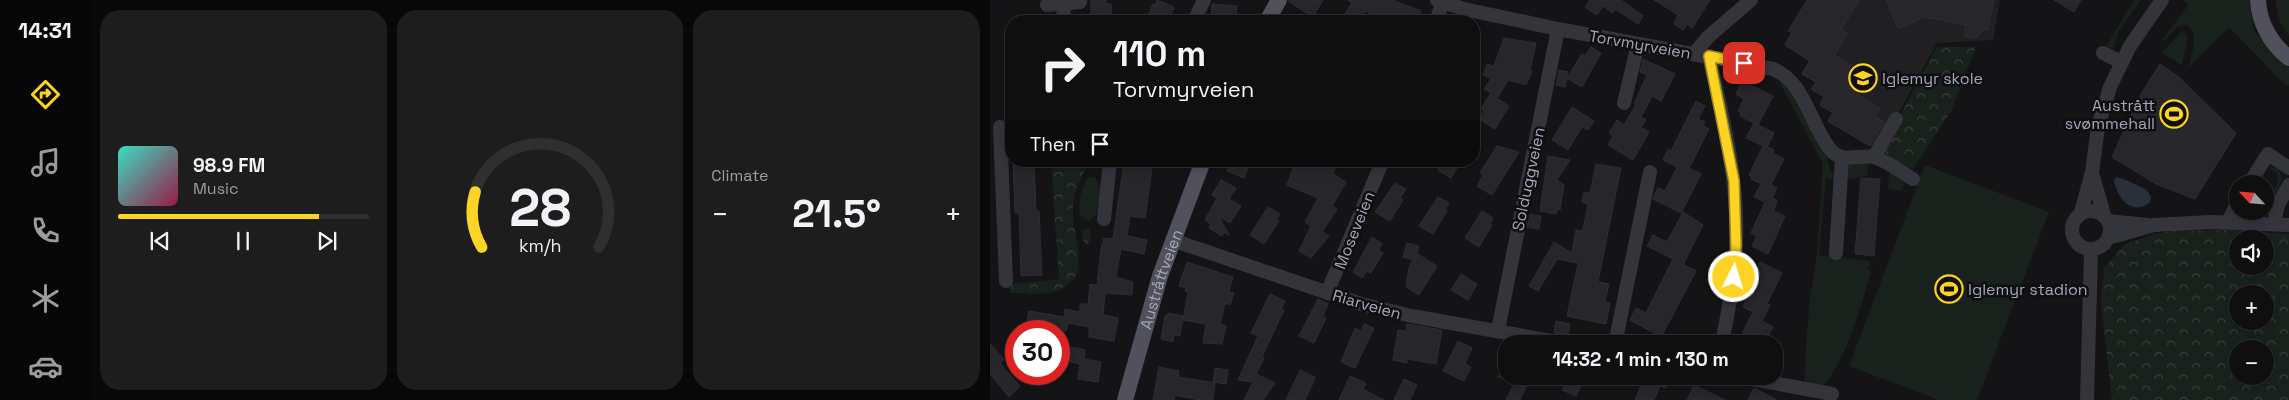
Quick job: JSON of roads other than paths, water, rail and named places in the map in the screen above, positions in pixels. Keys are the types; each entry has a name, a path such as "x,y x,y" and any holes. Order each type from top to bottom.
{"main road":[{"path":"1270,15 1279,0"},
{"path":"2258,0 2262,22 2271,40 2289,58"},
{"path":"2268,0 2272,20 2279,34 2289,45"},
{"name":"Austråttveien","path":"1125,400 1172,240 1201,167"}],"street":[{"path":"1197,15 1204,0"},
{"path":"1724,335 1734,277 1737,217 1729,147 1702,55 1708,37 1751,0"},
{"path":"2092,172 2110,230 2108,238 2101,246 2091,250 2081,247 2074,240 2071,230 2073,220 2081,212 2092,172 2100,119 2110,86 2121,62 2162,0"},
{"path":"1437,15 1440,1"},
{"name":"Torvmyrveien","path":"1440,1 1464,9 1558,29 1773,69 1787,77 1799,92 1830,150 1842,157"},
{"path":"1047,5 1080,2"},
{"path":"1063,5 1064,15"},
{"name":"Solduggveien","path":"1498,330 1558,29"},
{"path":"1624,103 1638,44"},
{"path":"2102,53 2121,62"},
{"path":"1874,157 1896,119"},
{"path":"1000,127 1006,281"},
{"path":"2255,175 2268,154 2289,168"},
{"path":"1836,253 1842,157 1874,157 1913,179"},
{"path":"1104,219 1109,167"},
{"name":"Moseveien","path":"1327,293 1380,167"},
{"path":"1617,335 1650,172"},
{"path":"2274,223 2278,205 2289,185"},
{"path":"2081,212 2093,210 2106,218 2154,226"},
{"path":"2108,238 2154,226 2228,222 2289,225"},
{"name":"Riarveien","path":"1172,240 1327,293 1412,316 1523,335"},
{"path":"2087,400 2091,250"},
{"path":"1783,385 1832,394"}],"place":[{"name":"Iglemyr skole","path":"1863,78"},
{"name":"Austrått svømmehall","path":"2174,114"},
{"name":"Iglemyr stadion","path":"1949,289"}]}
